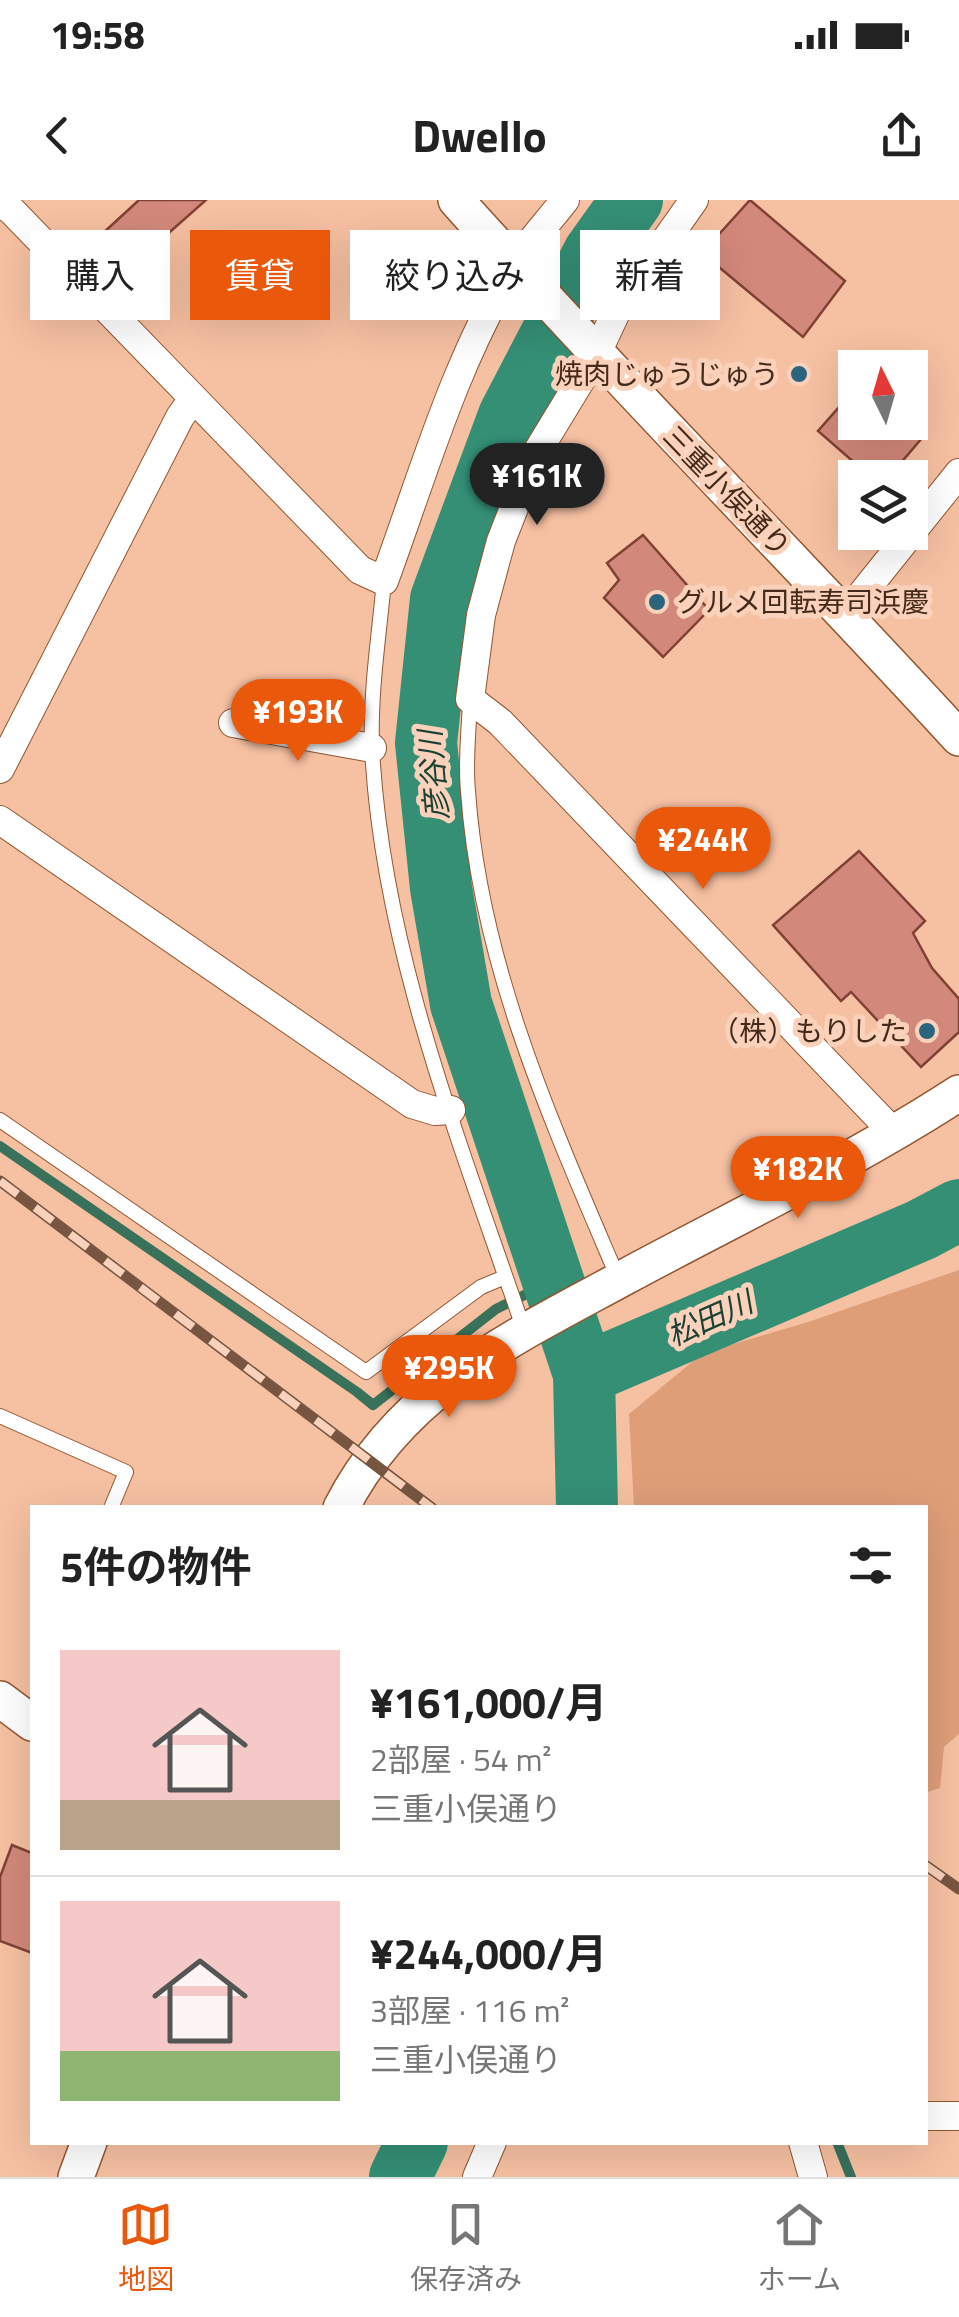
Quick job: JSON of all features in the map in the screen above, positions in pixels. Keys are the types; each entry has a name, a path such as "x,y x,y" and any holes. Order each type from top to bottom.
{"street":[{"name":"三重小俣通り","path":"456,200 483,230"},
{"path":"545,230 566,200"},
{"path":"694,200 588,346 534,457 501,542 480,615 470,699 500,722 894,1133"},
{"path":"4,216 193,399 360,570 384,580 447,404 486,320"},
{"name":"三重小俣通り","path":"560,315 959,738"},
{"path":"0,770 180,417 193,399"},
{"path":"846,614 959,473"},
{"path":"233,723 372,748"},
{"path":"0,820 412,1104 435,1111 451,1110"},
{"path":"343,1505 370,1460 430,1393 528,1320 611,1285 894,1133 959,1093"},
{"path":"928,2116 959,2116"},
{"path":"76,2177 88,2145"},
{"path":"477,2177 491,2145"},
{"path":"804,2145 813,2177"}],"lane":[{"path":"384,580 372,748 391,897 413,991 451,1110 508,1283 528,1320"},
{"path":"470,699 467,789 490,938 517,1028 611,1285"},
{"path":"0,1120 366,1372 481,1287 508,1283"},
{"path":"0,1416 126,1472 112,1505"}],"shaded area":[{"path":"959,1270 959,1734 944,1747 940,1788 928,1792 928,1505 634,1505 629,1414 703,1353"}],"building":[{"path":"139,200 206,200 170,232 106,230"},
{"path":"750,200 845,281 803,337 720,268 720,233"},
{"path":"838,408 838,440 920,440 903,460 851,460 818,431"},
{"path":"643,535 709,610 663,657 604,598 619,580 607,563"},
{"path":"859,851 925,921 913,933 932,968 959,999 959,1032 921,1067 851,992 841,1001 773,925"},
{"path":"12,1845 30,1852 30,1952 0,1941 0,1877"}],"waterway":[{"name":"彦谷川","path":"584,1374 461,1004 441,888 426,743 441,599 509,416 594,253 632,200"},
{"path":"0,1146 373,1405 496,1309 555,1280"},
{"name":"松田川","path":"587,1505 584,1374 921,1230 959,1210"},
{"name":"松田川","path":"400,2177 416,2145"},
{"path":"838,2145 851,2177"}],"railway":[{"path":"0,1181 428,1505"},
{"path":"928,1867 959,1889"}],"place":[{"name":"焼肉じゅうじゅう","path":"799,374"},
{"name":"グルメ回転寿司浜慶","path":"657,602"},
{"name":"（株）もりした","path":"927,1031"}]}
